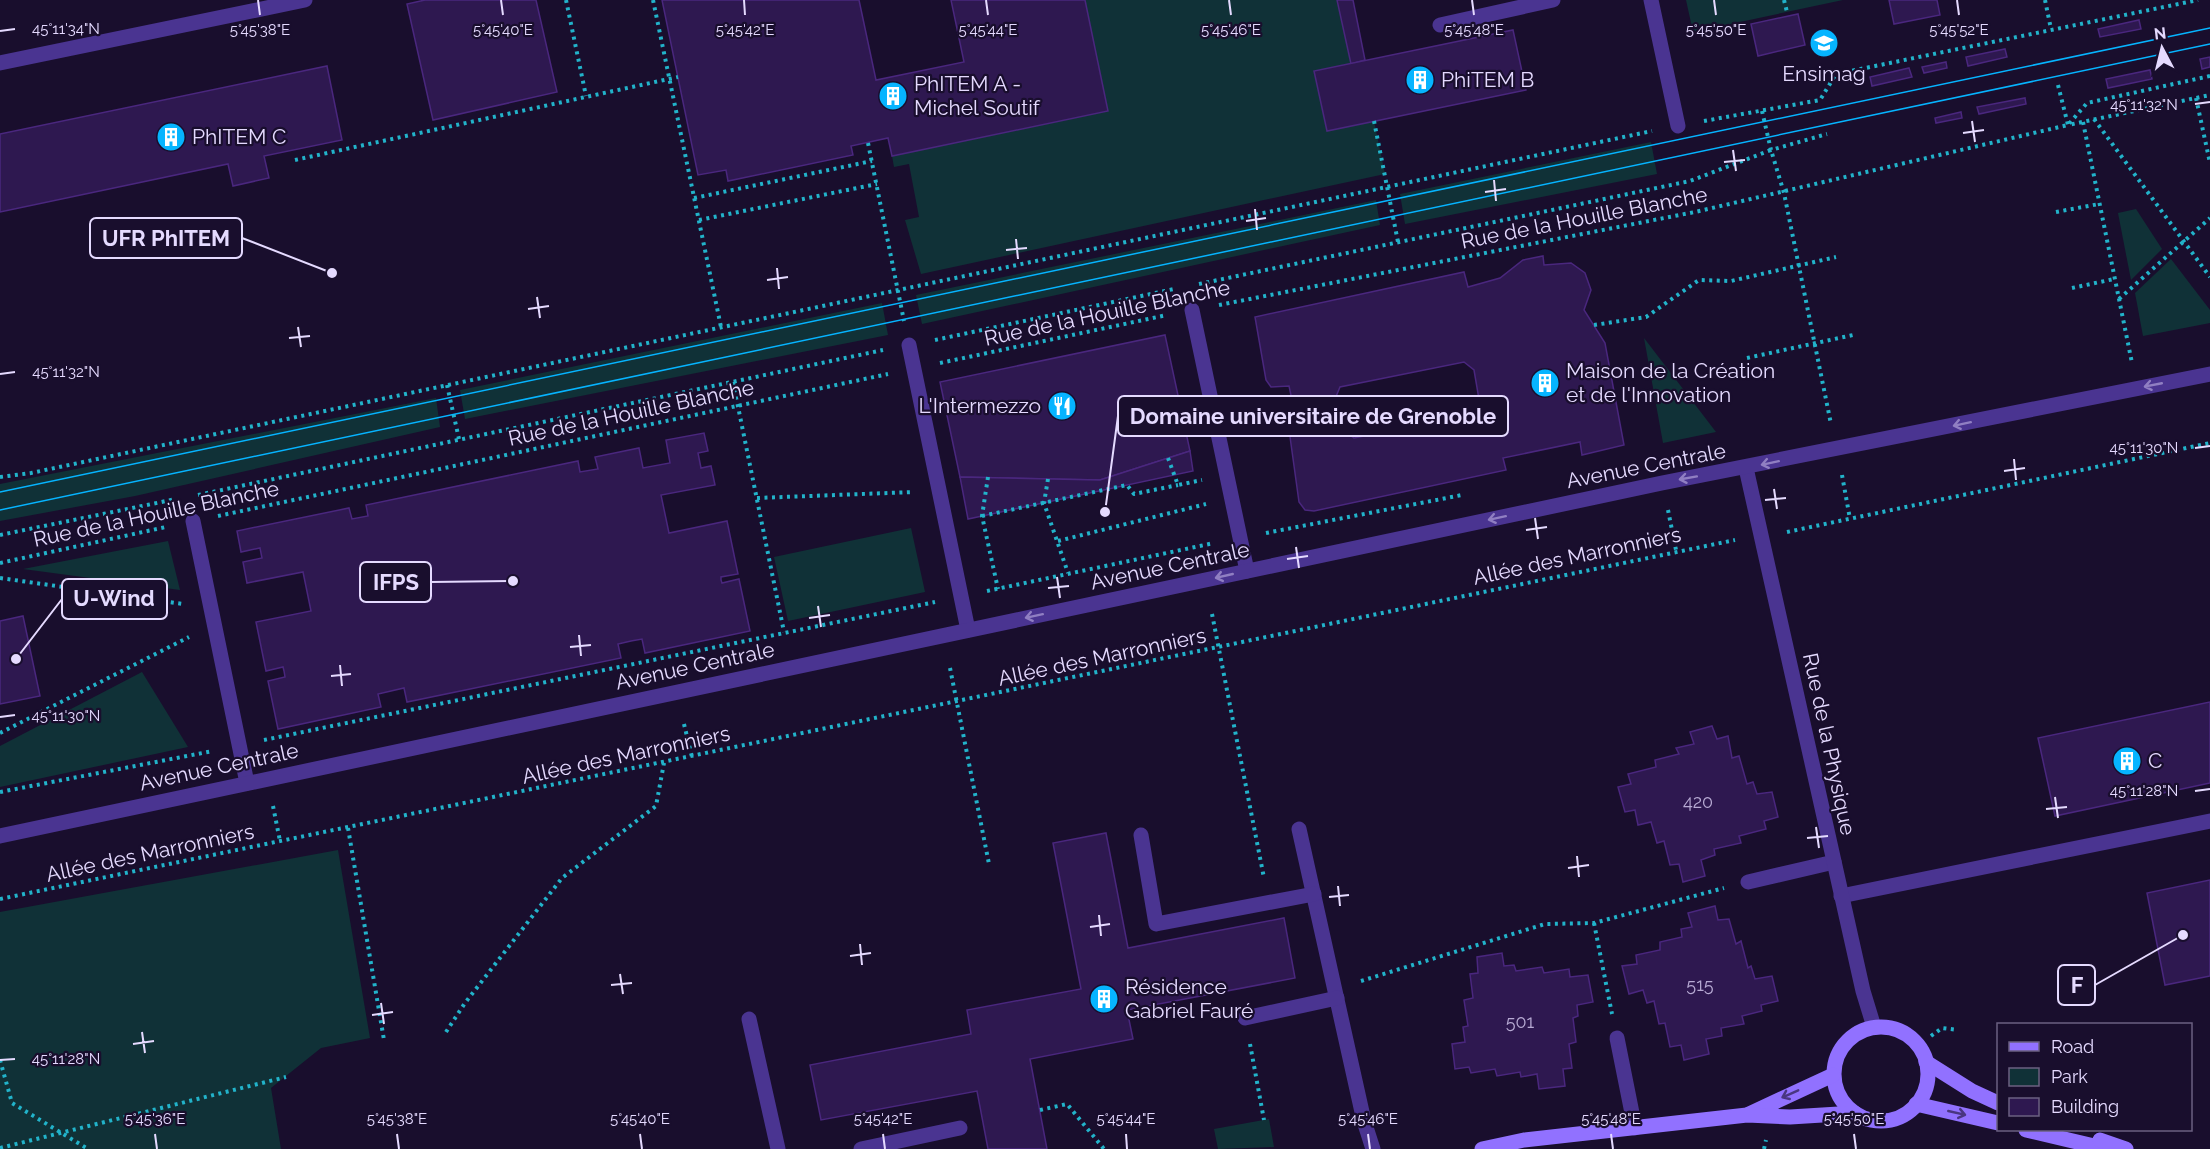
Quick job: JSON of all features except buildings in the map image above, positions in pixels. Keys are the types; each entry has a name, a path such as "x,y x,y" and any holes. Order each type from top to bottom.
{"street":[{"path":"0,63 305,0"},
{"path":"1440,25 1553,0"},
{"path":"1651,0 1678,126"},
{"path":"1192,310 1247,571"},
{"path":"909,345 968,630"},
{"name":"Avenue Centrale","path":"0,836 1662,483 2210,374"},
{"name":"Rue de la Physique","path":"1746,468 1841,896 1874,1027"},
{"path":"193,521 247,783"},
{"path":"1841,896 2210,821"},
{"path":"1299,829 1373,1149"},
{"path":"1141,835 1156,924 1314,894"},
{"path":"1748,882 1834,862"},
{"path":"1245,1018 1337,998"},
{"path":"749,1018 778,1149"},
{"path":"1874,1027 1899,1030 1918,1046 1926,1062 1928,1075 1925,1089 1909,1112 1896,1118 1868,1119 1855,1113 1844,1103 1833,1075 1841,1049 1861,1031 1874,1027"},
{"path":"1617,1038 1635,1128"},
{"path":"1926,1062 1972,1091 1997,1103"},
{"path":"1747,1115 1833,1075"},
{"path":"1916,1104 1997,1123"},
{"path":"1482,1149 1524,1140 1747,1115 1790,1117 1855,1113"},
{"path":"861,1149 960,1128"},
{"path":"2030,1131 2107,1149"},
{"path":"2071,1131 2126,1149"}],"path":[{"path":"566,0 586,96"},
{"path":"653,0 721,327"},
{"path":"1784,0 1787,12"},
{"path":"2045,0 2052,29"},
{"path":"0,477 31,473 1678,126 1820,100 1836,74 2196,0"},
{"path":"2068,125 2087,103 2210,76"},
{"path":"295,160 678,77"},
{"path":"2058,85 2068,125"},
{"name":"Rue de la Houille Blanche","path":"0,563 1192,310 1784,193 2094,119 2210,95"},
{"path":"2196,98 2210,163"},
{"path":"1762,111 1784,193 1831,425"},
{"path":"2094,119 2210,277"},
{"path":"1374,121 1398,242"},
{"path":"2082,122 2132,364"},
{"path":"1771,150 1827,134"},
{"path":"868,142 909,345"},
{"path":"694,198 872,161"},
{"path":"699,220 877,184"},
{"path":"2056,212 2099,204"},
{"path":"2119,298 2210,218"},
{"path":"1594,325 1646,317 1699,280 1731,281 1836,257"},
{"path":"2072,288 2115,279"},
{"path":"1747,358 1854,335"},
{"path":"2120,366 2143,361"},
{"path":"733,382 784,632"},
{"path":"447,385 459,439"},
{"path":"1820,427 1843,422"},
{"name":"Allée des Marronniers","path":"0,899 1218,648 1676,550 1850,519 2210,443"},
{"path":"1168,458 1178,484"},
{"path":"1842,475 1850,519"},
{"path":"988,477 982,516 998,589"},
{"path":"1048,479 1044,503 1068,573"},
{"path":"982,516 1127,485 1134,494 1198,480"},
{"path":"757,498 939,491"},
{"path":"0,792 239,746 1240,538 1472,494"},
{"path":"1058,541 1232,497"},
{"path":"1667,507 1676,550"},
{"path":"0,578 212,608"},
{"path":"1212,614 1269,903"},
{"path":"0,733 215,624"},
{"path":"950,668 989,864"},
{"path":"684,724 692,757"},
{"path":"446,1032 465,1003 562,878 656,806 664,763"},
{"path":"273,806 280,841"},
{"path":"348,828 384,1040"},
{"path":"1368,979 1545,924 1594,923 1719,889"},
{"path":"1594,923 1608,997"},
{"path":"1245,1018 1264,1120"},
{"path":"1918,1046 1942,1028 1958,1030"},
{"path":"0,1059 12,1103 88,1149"},
{"path":"0,1148 286,1077"},
{"path":"1040,1110 1067,1104 1104,1149"}],"green space":[{"path":"1085,0 1337,0 1351,64 1314,71 1327,130 1374,121 1385,174 921,274 905,220 919,217 909,164 894,167 892,156 1108,111"},
{"path":"1686,0 1843,0 1693,32"},
{"path":"1651,142 1657,174 1405,224 1400,194"},
{"path":"1376,200 1380,225 922,324 916,295"},
{"path":"2136,209 2162,249 2131,280 2118,213"},
{"path":"2171,259 2210,310 2210,323 2143,336 2135,293"},
{"path":"882,303 888,335 465,419 460,390"},
{"path":"1644,338 1716,432 1663,443"},
{"path":"436,398 440,427 135,496 0,521 0,484"},
{"path":"911,528 925,592 788,621 774,557"},
{"path":"168,541 180,590 23,569"},
{"path":"142,672 188,747 0,787 0,746"},
{"path":"338,850 370,1038 321,1048 271,1088 281,1149 0,1149 0,912"},
{"path":"1269,1119 1274,1147 1218,1149 1214,1129"}],"tram line":[{"path":"0,492 2210,28"},
{"path":"0,510 2210,44"}],"place":[{"name":"Ensimag","path":"1824,43"},
{"name":"PhiTEM B","path":"1420,80"},
{"name":"PhITEM A - Michel Soutif","path":"893,96"},
{"name":"PhITEM C","path":"171,137"},
{"name":"UFR PhITEM","path":"332,273"},
{"name":"Maison de la Création et de l'Innovation","path":"1545,383"},
{"name":"L'Intermezzo","path":"1062,406"},
{"name":"Domaine universitaire de Grenoble","path":"1105,512"},
{"name":"IFPS","path":"513,581"},
{"name":"U-Wind","path":"16,659"},
{"name":"C","path":"2127,761"},
{"name":"F","path":"2183,935"},
{"name":"Résidence Gabriel Fauré","path":"1104,999"}]}
